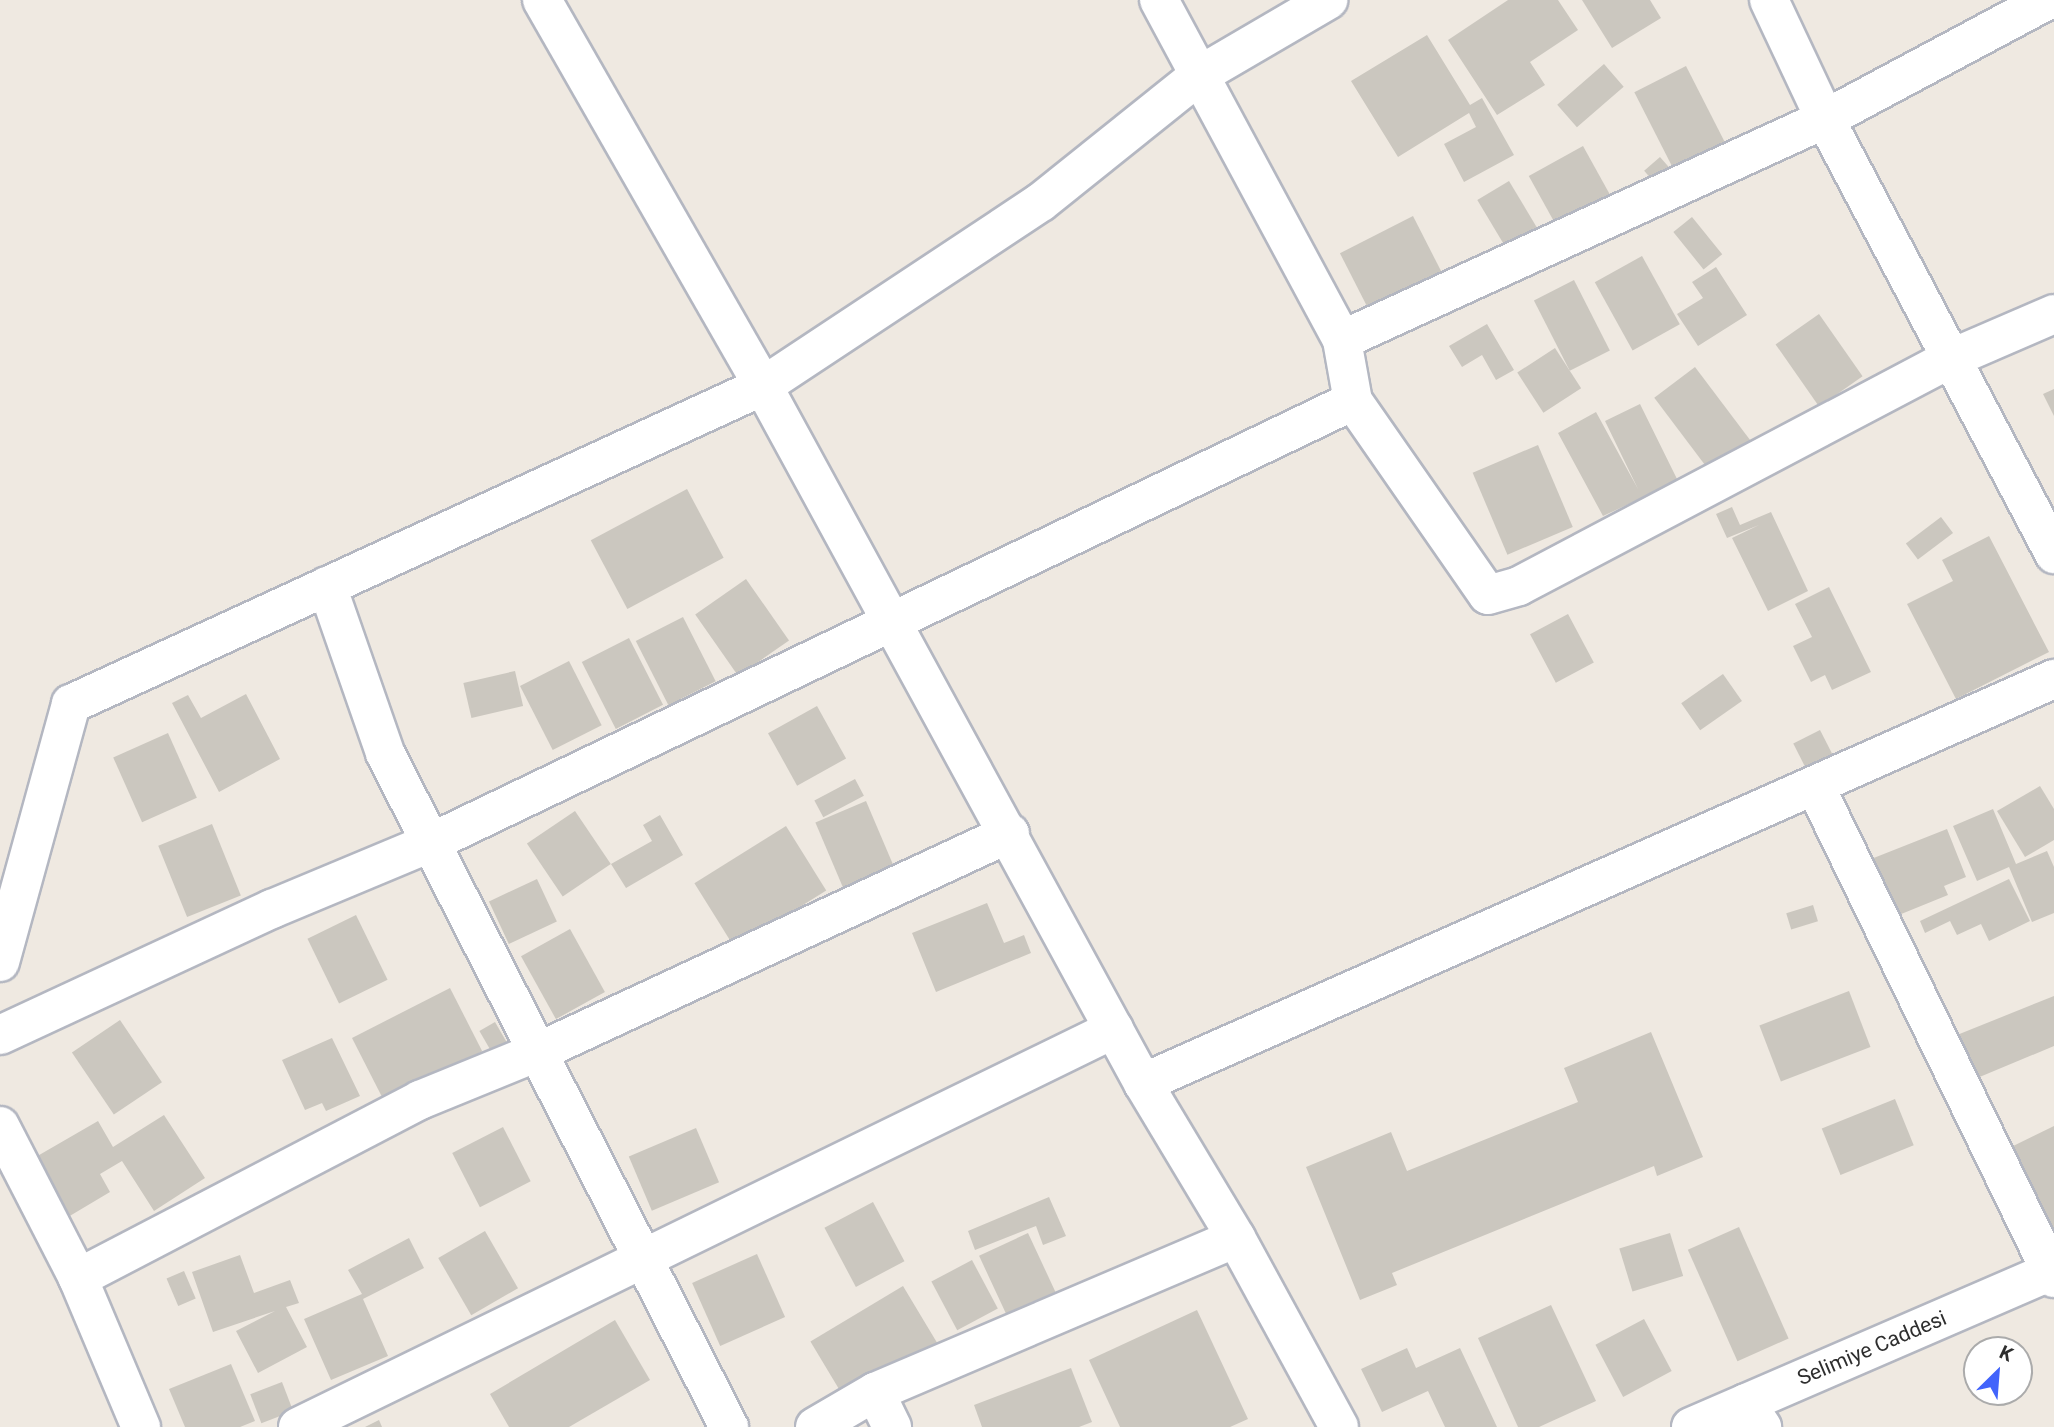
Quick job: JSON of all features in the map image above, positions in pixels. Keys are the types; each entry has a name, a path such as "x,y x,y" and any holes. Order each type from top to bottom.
{"street":[{"path":"542,0 763,386 890,623 1010,833 1143,1083 1236,1238 1339,1427"},
{"path":"1159,0 1342,340 1353,401 1488,595 1519,586 1950,359 2054,314"},
{"path":"0,962 71,704 763,386 1041,202 1198,76 1328,0"},
{"path":"1769,0 1825,118 2054,554"},
{"path":"1342,340 1825,118 2048,0"},
{"path":"0,1035 272,909 430,843 1353,401"},
{"path":"327,586 385,752 430,843 541,1051 729,1427"},
{"path":"1143,1083 2054,679"},
{"path":"1815,786 2053,1273"},
{"path":"78,1278 420,1100 541,1051 1010,833"},
{"path":"298,1427 520,1315 644,1259 1114,1029"},
{"path":"0,1126 78,1278 141,1427"},
{"path":"816,1427 875,1392 1236,1238"},
{"name":"Selimiye Caddesi","path":"1691,1427 1754,1415 2053,1273"},
{"path":"875,1392 892,1427"}],"building":[{"path":"1508,0 1558,0 1578,30 1530,62 1545,85 1497,115 1448,40"},
{"path":"1582,0 1650,0 1661,18 1612,48"},
{"path":"1427,35 1470,105 1482,98 1514,155 1464,182 1444,144 1476,127 1469,113 1398,157 1351,81"},
{"path":"1604,64 1624,87 1577,127 1557,105"},
{"path":"1686,66 1725,144 1674,170 1634,92"},
{"path":"1583,146 1611,197 1557,227 1529,176"},
{"path":"1660,157 1674,173 1658,187 1644,171"},
{"path":"1509,181 1537,228 1506,247 1477,200"},
{"path":"1413,216 1445,278 1372,316 1340,253"},
{"path":"1692,217 1722,254 1704,269 1673,232"},
{"path":"1642,256 1680,324 1633,350 1595,282"},
{"path":"1716,267 1747,315 1698,346 1677,314 1703,298 1692,282"},
{"path":"1574,280 1610,350 1570,371 1534,300"},
{"path":"1819,314 1863,376 1819,407 1776,344"},
{"path":"1487,324 1514,370 1496,380 1482,355 1462,367 1449,346"},
{"path":"1555,348 1581,388 1543,413 1517,373"},
{"path":"1695,367 1752,442 1711,473 1654,398"},
{"path":"2054,389 2054,416 2043,394"},
{"path":"1640,404 1678,481 1603,516 1558,433 1596,412 1638,489 1605,421"},
{"path":"1538,445 1573,527 1507,555 1473,473"},
{"path":"687,489 724,558 627,609 591,540"},
{"path":"1732,507 1740,525 1771,512 1808,591 1768,611 1732,538 1759,525 1727,538 1716,514"},
{"path":"1941,517 1953,533 1918,559 1906,543"},
{"path":"1989,536 2049,652 1956,699 1907,604 1953,581 1942,560"},
{"path":"746,579 789,640 738,676 695,615"},
{"path":"1829,587 1871,672 1832,690 1825,675 1811,682 1793,646 1812,637 1795,604"},
{"path":"1568,614 1594,663 1556,683 1530,634"},
{"path":"683,617 716,681 668,705 636,641"},
{"path":"629,638 663,705 616,729 582,662"},
{"path":"569,661 602,725 553,750 520,686"},
{"path":"515,671 523,706 471,718 463,683"},
{"path":"1723,674 1742,701 1700,730 1681,703"},
{"path":"246,694 280,759 219,792 172,703 188,695 201,718"},
{"path":"817,706 846,758 797,786 768,733"},
{"path":"1820,730 1834,758 1807,771 1793,744"},
{"path":"168,733 197,798 142,822 113,757"},
{"path":"855,779 864,796 823,817 814,801"},
{"path":"2040,786 2054,809 2054,840 2025,857 1997,811"},
{"path":"866,801 894,866 843,888 815,822"},
{"path":"1993,809 2016,864 2047,851 2054,867 2054,913 2032,922 2009,867 1977,881 1953,826"},
{"path":"575,811 611,864 563,896 527,843"},
{"path":"660,815 683,855 626,888 611,864 652,841 643,825"},
{"path":"212,824 241,895 187,917 158,846"},
{"path":"786,826 826,890 735,948 694,883"},
{"path":"1947,829 1966,877 1944,886 1948,895 1884,921 1861,863"},
{"path":"537,879 557,922 509,944 489,901"},
{"path":"2009,879 2030,921 1989,941 1981,924 1957,935 1950,921 1925,933 1920,921"},
{"path":"987,903 1004,943 1024,935 1031,953 936,992 912,933"},
{"path":"1813,905 1818,921 1791,929 1786,913"},
{"path":"356,915 388,980 339,1003 307,939"},
{"path":"570,929 605,992 556,1019 521,956"},
{"path":"450,988 482,1051 384,1101 352,1038"},
{"path":"1849,991 1871,1047 1781,1081 1759,1025"},
{"path":"2054,996 2054,1046 1970,1081 1952,1037"},
{"path":"120,1020 162,1082 114,1115 72,1052"},
{"path":"495,1022 507,1043 491,1052 479,1031"},
{"path":"1651,1032 1703,1157 1657,1176 1654,1166 1392,1273 1397,1285 1360,1300 1306,1167 1391,1132 1407,1171 1578,1102 1564,1068"},
{"path":"332,1038 360,1096 326,1111 322,1103 305,1110 282,1060"},
{"path":"1895,1099 1914,1145 1840,1175 1822,1129"},
{"path":"164,1115 205,1178 154,1211 122,1161 100,1174 110,1192 68,1217 34,1158 98,1121 113,1147"},
{"path":"2054,1126 2054,1228 2043,1233 2003,1151"},
{"path":"503,1127 531,1181 480,1207 452,1153"},
{"path":"696,1128 719,1182 652,1211 629,1157"},
{"path":"1049,1197 1066,1236 1043,1245 1036,1226 975,1250 968,1231"},
{"path":"873,1202 904,1261 856,1287 824,1228"},
{"path":"1739,1227 1789,1338 1737,1361 1688,1250"},
{"path":"485,1231 518,1288 471,1315 438,1258"},
{"path":"1028,1233 1055,1292 1007,1315 979,1256"},
{"path":"1670,1233 1683,1276 1632,1292 1619,1248"},
{"path":"409,1238 424,1268 363,1299 388,1356 331,1380 304,1319 362,1294 348,1270"},
{"path":"757,1254 785,1317 720,1346 692,1283"},
{"path":"240,1255 254,1293 290,1280 299,1303 286,1307 307,1347 258,1373 236,1331 275,1311 213,1332 192,1272"},
{"path":"972,1260 998,1309 957,1330 931,1282"},
{"path":"184,1271 196,1299 178,1306 167,1278"},
{"path":"903,1286 941,1349 849,1405 810,1342"},
{"path":"1551,1305 1596,1401 1539,1427 1518,1427 1478,1338"},
{"path":"1197,1310 1248,1419 1230,1427 1120,1427 1089,1360"},
{"path":"1644,1319 1672,1371 1623,1397 1595,1345"},
{"path":"615,1320 650,1380 569,1427 509,1427 490,1394"},
{"path":"1407,1348 1416,1368 1460,1348 1497,1427 1445,1427 1428,1391 1382,1412 1361,1369"},
{"path":"231,1364 255,1421 240,1427 185,1427 169,1389"},
{"path":"1071,1368 1092,1422 1079,1427 982,1427 974,1405"},
{"path":"282,1382 293,1411 261,1423 250,1394"},
{"path":"379,1420 382,1427 365,1427"}]}
